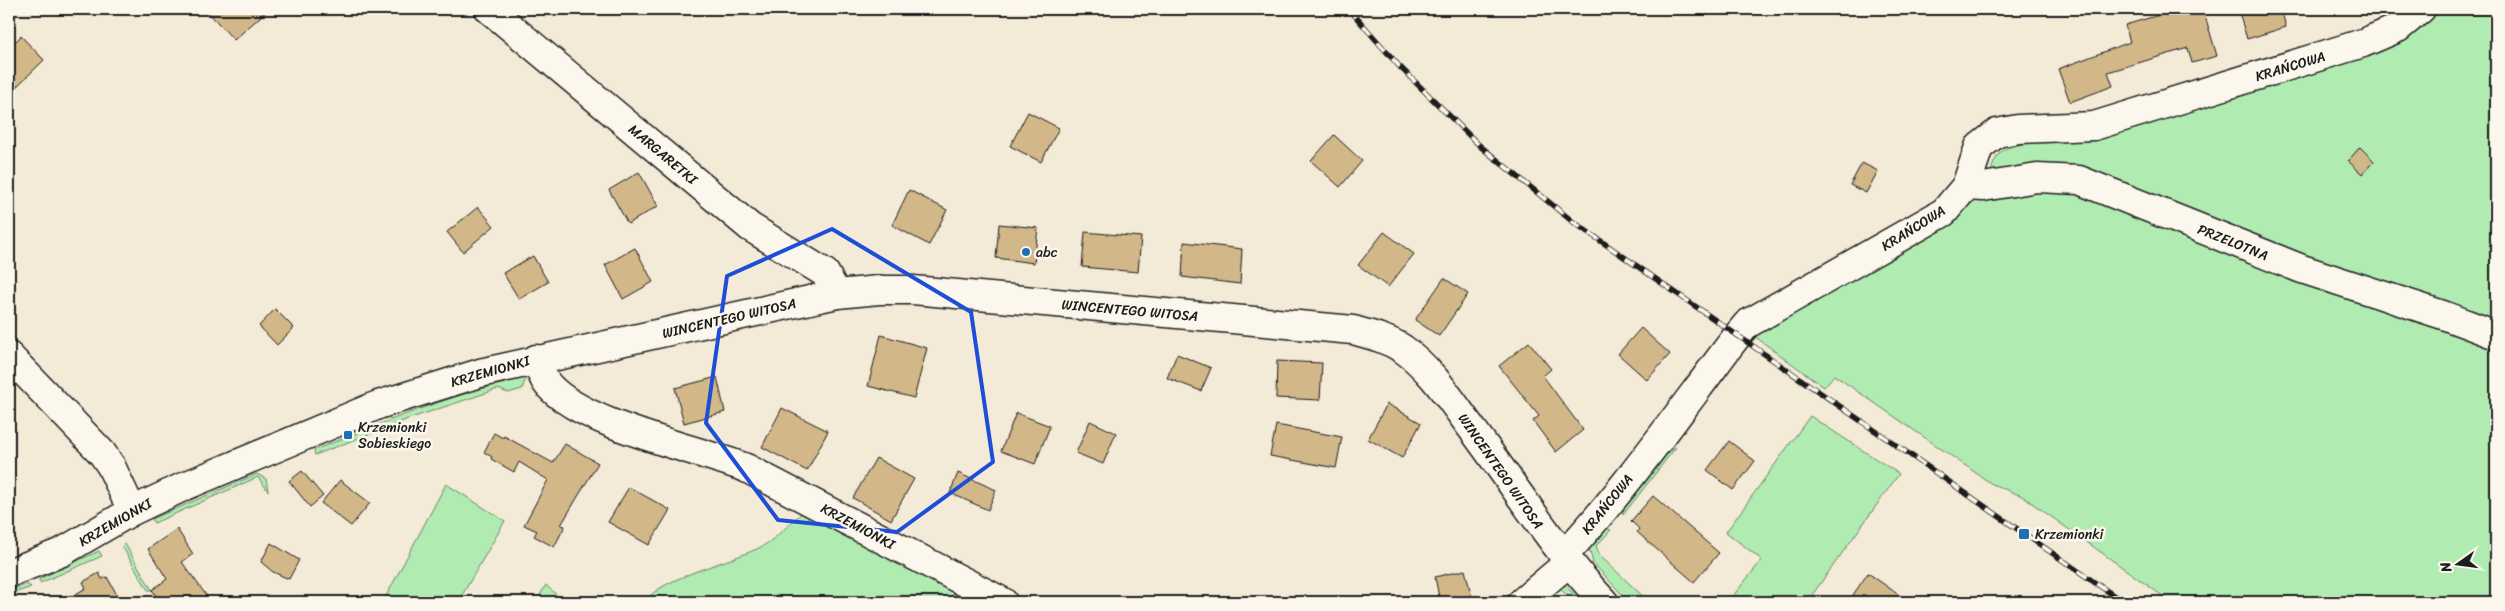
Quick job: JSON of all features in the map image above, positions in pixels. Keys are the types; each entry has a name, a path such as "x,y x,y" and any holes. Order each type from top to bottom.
{"street":[{"name":"MARGARETKI","path":"489,9 750,227 825,273 837,294"},
{"name":"KRAŃCOWA","path":"1566,559 1582,536 1666,431 1726,348 1746,324 1771,308 1944,212 1966,186 1979,147 1997,133 2018,128 2094,126 2363,44 2398,28 2421,9"},
{"name":"PRZELOTNA","path":"1966,186 1983,187 2037,178 2079,180 2302,269 2443,315 2496,335"},
{"name":"WINCENTEGO WITOSA","path":"536,358 661,334 837,294 878,290 913,290 1353,330 1380,337 1402,348 1422,364 1566,559 1604,602"},
{"path":"9,356 102,453 115,473 132,511"},
{"name":"KRZEMIONKI","path":"9,574 77,544 132,511 178,489 378,405 480,373 536,358 543,377 550,386 580,409 658,439 713,455 746,468 1003,602"},
{"path":"1522,602 1566,559"}],"highlighted area":[{"path":"832,229 971,312 993,462 897,532 778,520 706,423 727,276"}],"green space":[{"path":"2435,9 2496,9 2496,326 2090,176 1990,176 1996,158 2005,149 2037,142 2421,19"},
{"path":"2079,185 2496,343 2496,602 2171,602 2022,496 1992,484 1834,375 1824,387 1754,336 1762,327 1982,197"},
{"path":"526,378 522,389 508,393 498,389 408,419 315,455 314,450 418,409 499,384"},
{"path":"1810,416 1899,474 1807,602 1728,602 1762,560 1726,532"},
{"path":"1676,447 1623,515 1623,499 1649,466"},
{"path":"257,474 266,479 268,491 258,477 154,523 152,519"},
{"path":"446,484 505,521 458,602 383,602"},
{"path":"804,511 971,598 969,602 645,602 653,593 682,577 763,546"},
{"path":"1602,526 1611,530 1596,546 1600,556 1649,602 1629,602 1593,563 1589,547"},
{"path":"125,544 152,590 148,590 122,546"},
{"path":"99,551 102,556 40,583 39,579"},
{"path":"1563,583 1582,602 1575,602 1561,590 1545,602 1534,602"},
{"path":"27,584 31,587 9,595 9,591"},
{"path":"546,585 564,602 536,602"}],"building":[{"path":"205,9 269,9 234,40"},
{"path":"2180,9 2203,9 2217,56 2192,63 2188,48 2108,72 2113,86 2070,102 2058,69 2130,42 2125,25"},
{"path":"2238,9 2281,9 2286,27 2247,39"},
{"path":"21,36 44,60 9,94 9,48"},
{"path":"1028,112 1059,128 1041,162 1010,146"},
{"path":"1334,135 1362,161 1340,187 1311,161"},
{"path":"2360,147 2374,161 2362,174 2348,161"},
{"path":"1862,163 1878,171 1866,193 1850,185"},
{"path":"639,172 658,206 628,224 609,190"},
{"path":"909,190 947,210 929,245 892,225"},
{"path":"478,207 494,226 463,252 447,232"},
{"path":"999,224 1038,228 1034,263 996,258"},
{"path":"1085,232 1141,237 1138,272 1082,267"},
{"path":"1384,232 1414,254 1388,287 1358,265"},
{"path":"1184,242 1242,249 1240,284 1182,277"},
{"path":"635,248 653,282 623,299 605,265"},
{"path":"533,256 548,282 519,299 503,273"},
{"path":"1444,278 1468,294 1439,336 1415,320"},
{"path":"275,309 294,328 277,345 259,326"},
{"path":"1641,328 1670,354 1647,380 1618,354"},
{"path":"881,335 927,348 914,398 868,386"},
{"path":"1529,342 1551,369 1543,376 1583,430 1556,452 1533,421 1539,416 1499,366"},
{"path":"1177,354 1211,368 1201,391 1167,378"},
{"path":"1277,361 1322,363 1320,400 1276,398"},
{"path":"717,377 725,412 684,423 675,388"},
{"path":"1387,404 1421,423 1402,458 1368,439"},
{"path":"782,408 828,431 807,471 762,447"},
{"path":"1016,413 1050,426 1035,464 1001,451"},
{"path":"1090,421 1116,433 1103,464 1076,453"},
{"path":"1276,425 1342,437 1336,468 1270,456"},
{"path":"494,433 503,438 504,436 553,463 565,444 598,463 561,525 565,526 554,547 534,536 537,531 524,525 548,480 519,462 514,472 491,459 492,457 484,452"},
{"path":"1729,441 1755,461 1733,490 1707,470"},
{"path":"876,458 914,479 891,520 853,498"},
{"path":"302,471 323,496 310,507 289,481"},
{"path":"958,473 996,490 988,510 950,493"},
{"path":"340,480 370,503 351,526 321,503"},
{"path":"629,487 670,510 649,545 608,522"},
{"path":"1653,496 1719,553 1694,582 1637,532 1639,529 1631,521"},
{"path":"177,529 193,554 182,562 206,595 196,602 161,602 152,590 167,579 148,549"},
{"path":"271,543 299,560 289,579 273,572 261,562"},
{"path":"1465,570 1473,602 1440,602 1435,577"},
{"path":"99,573 102,579 107,577 121,602 62,602 86,588 83,582"},
{"path":"1868,573 1909,602 1863,602 1853,595"}],"railway":[{"path":"1349,9 1399,66 1480,146 1572,221 2123,602"}],"place":[{"name":"abc","path":"1026,252"},
{"name":"Krzemionki Sobieskiego","path":"348,435"},
{"name":"Krzemionki","path":"2024,534"}]}
